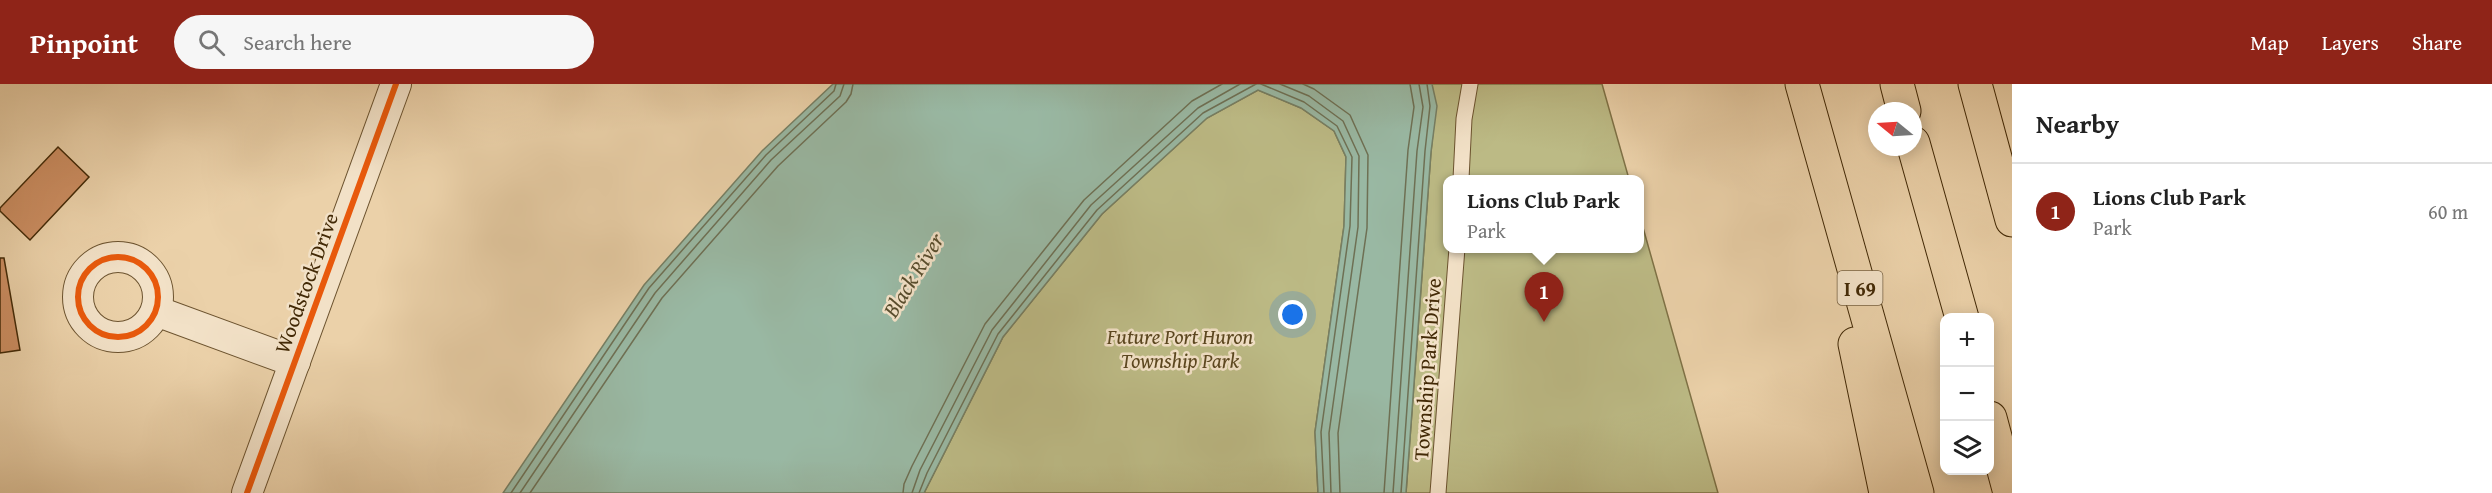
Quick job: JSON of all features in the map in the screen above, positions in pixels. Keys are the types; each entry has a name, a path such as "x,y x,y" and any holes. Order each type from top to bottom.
{"highway":[{"path":"1801,84 1886,493"},
{"name":"I 69","path":"1801,84 1917,493"},
{"path":"1897,84 1902,102"},
{"path":"1974,84 2012,220"},
{"path":"1917,156 1961,313"},
{"path":"1990,421 2010,493"}],"street":[{"name":"Woodstock Drive","path":"247,493 396,84"},
{"path":"156,311 295,362"}],"lane":[{"path":"1461,175 1464,119 1470,84"},
{"name":"Township Park Drive","path":"1438,493 1457,253"}],"green space":[{"path":"1432,84 1602,84 1628,175 1443,175 1443,253 1644,253 1644,231 1718,493 1406,493 1435,114"},
{"name":"Future Port Huron Township Park","path":"1258,90 1301,108 1334,131 1346,157 1344,226 1315,432 1318,493 924,493 1003,337 1102,214 1207,118"}],"water":[{"name":"Black River","path":"833,84 1432,84 1437,106 1431,152 1406,493 1318,493 1315,432 1344,226 1346,157 1334,131 1301,108 1258,90 1207,118 1102,214 1003,337 924,493 503,493 644,285 762,151"}],"building":[{"path":"58,147 89,177 30,240 0,211 0,208"},
{"path":"0,258 4,258 20,350 0,353"}],"cycle path":[{"path":"247,493 396,84"},
{"path":"118,257 133,260 146,269 155,282 158,297 155,312 146,325 133,334 118,337 103,334 90,325 81,312 78,297 81,282 90,269 103,260 118,257"}],"place":[{"name":"Lions Club Park","path":"1544,322"}]}
